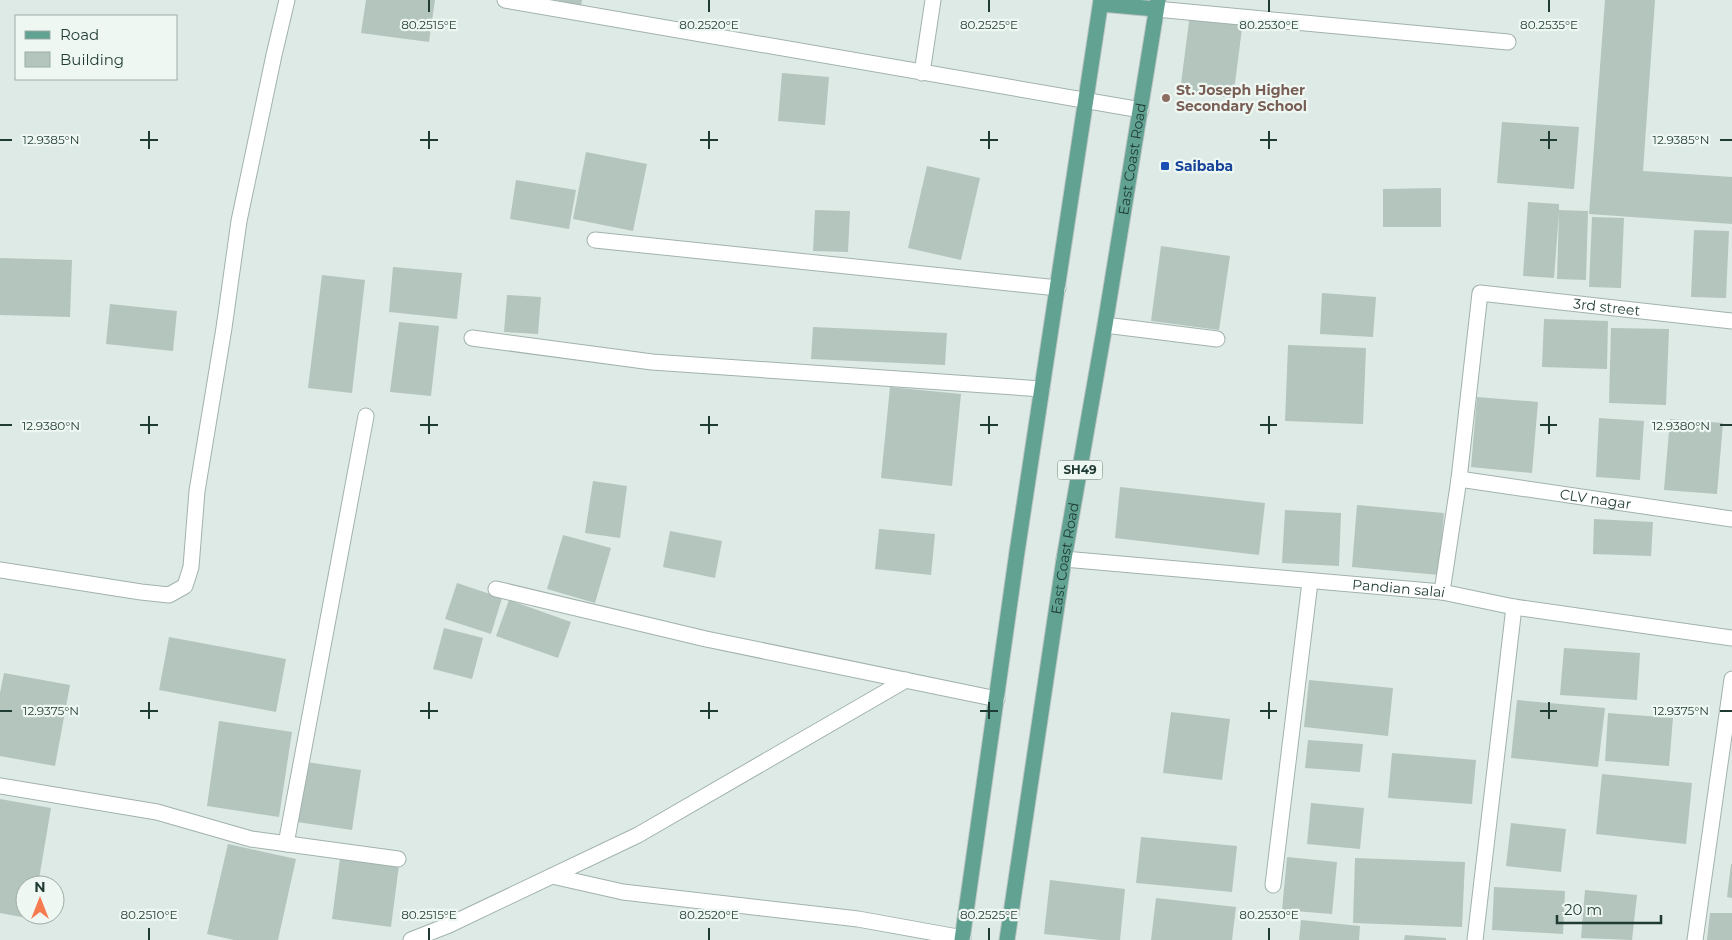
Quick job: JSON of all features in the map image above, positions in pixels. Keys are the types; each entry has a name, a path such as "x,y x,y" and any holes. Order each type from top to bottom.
{"main road":[{"path":"962,939 1042,389 1101,2 1157,4"},
{"name":"East Coast Road","path":"1006,940 1064,559 1105,325 1157,4"}],"street":[{"path":"0,570 169,595 184,586 191,567 197,491 224,328 239,221 287,0"},
{"path":"505,0 1141,110"},
{"path":"922,73 933,0"},
{"path":"1157,4 1508,42"},
{"path":"595,240 1058,288"},
{"name":"3rd street","path":"1459,479 1480,293 1732,321"},
{"path":"1105,325 1217,339"},
{"path":"472,338 652,362 1042,389"},
{"path":"286,844 366,416"},
{"path":"1442,592 1459,479"},
{"name":"CLV nagar","path":"1459,479 1732,519"},
{"name":"Pandian salai","path":"1064,559 1310,582 1442,592 1514,607 1732,638"},
{"path":"1273,885 1310,582"},
{"path":"496,589 706,639 997,699"},
{"path":"1475,940 1514,607"},
{"path":"1695,940 1732,679"},
{"path":"410,940 449,925 638,835 906,680"},
{"path":"0,786 156,812 250,839 398,860"},
{"path":"552,876 623,892 858,919 962,939"}],"building":[{"path":"366,0 435,0 429,42 361,33"},
{"path":"555,0 582,0 581,6"},
{"path":"1605,0 1655,0 1643,171 1732,177 1732,224 1589,214"},
{"path":"1190,14 1243,21 1233,98 1180,91"},
{"path":"782,73 829,77 825,125 778,121"},
{"path":"1502,122 1579,127 1574,189 1497,183"},
{"path":"586,152 647,164 633,231 573,219"},
{"path":"927,166 980,178 961,260 908,248"},
{"path":"516,180 576,190 569,229 510,219"},
{"path":"1441,188 1441,227 1383,227 1383,189"},
{"path":"1528,202 1559,204 1559,210 1588,211 1586,280 1557,279 1559,212 1554,278 1523,276"},
{"path":"815,210 850,211 848,252 813,251"},
{"path":"1592,217 1624,218 1621,288 1589,287"},
{"path":"1694,230 1729,231 1726,298 1691,297"},
{"path":"1161,246 1230,256 1219,330 1151,321"},
{"path":"0,258 72,260 70,317 0,315"},
{"path":"393,267 462,273 457,319 389,312"},
{"path":"322,275 365,280 352,393 308,388"},
{"path":"1322,293 1376,297 1373,337 1320,334"},
{"path":"507,295 541,297 538,334 504,332"},
{"path":"110,304 177,311 173,351 106,344"},
{"path":"1544,319 1608,321 1607,369 1542,367"},
{"path":"399,322 439,326 431,396 390,392"},
{"path":"813,327 947,333 945,365 811,359"},
{"path":"1611,328 1669,329 1666,405 1609,403"},
{"path":"1288,345 1366,348 1363,424 1285,421"},
{"path":"890,387 961,394 952,486 881,478"},
{"path":"1477,397 1538,402 1532,473 1471,467"},
{"path":"1599,418 1644,421 1640,480 1596,477"},
{"path":"1670,419 1723,423 1717,494 1664,490"},
{"path":"593,481 627,486 620,538 585,533"},
{"path":"1120,487 1265,503 1259,555 1115,538"},
{"path":"1357,505 1444,513 1439,575 1352,567"},
{"path":"1285,510 1341,513 1339,566 1282,563"},
{"path":"1594,519 1653,522 1651,556 1593,554"},
{"path":"879,529 935,534 931,575 875,569"},
{"path":"670,531 722,541 715,578 663,567"},
{"path":"563,535 611,548 595,603 547,589"},
{"path":"457,583 502,598 491,634 445,619"},
{"path":"509,600 571,622 558,658 496,636"},
{"path":"444,628 483,638 472,679 433,669"},
{"path":"169,637 286,659 276,712 159,690"},
{"path":"1564,648 1640,653 1637,700 1560,695"},
{"path":"4,673 70,685 55,766 0,756 0,693"},
{"path":"1309,680 1393,688 1388,736 1304,727"},
{"path":"1517,700 1605,708 1598,767 1511,758"},
{"path":"1171,712 1230,719 1222,780 1163,773"},
{"path":"1608,713 1673,718 1669,766 1605,761"},
{"path":"219,721 292,732 279,817 207,806"},
{"path":"1308,740 1363,744 1360,772 1305,768"},
{"path":"1392,753 1476,760 1472,804 1388,798"},
{"path":"306,762 361,770 352,830 297,822"},
{"path":"1602,774 1692,783 1686,844 1596,834"},
{"path":"0,799 51,808 40,875 15,875 15,916 0,913"},
{"path":"1311,803 1364,808 1360,849 1307,844"},
{"path":"1511,823 1566,829 1561,872 1506,866"},
{"path":"1141,837 1237,846 1232,892 1136,883"},
{"path":"228,844 296,859 278,940 234,940 207,934"},
{"path":"1287,857 1337,862 1332,914 1282,910"},
{"path":"340,858 399,865 391,927 332,919"},
{"path":"1355,858 1465,862 1462,927 1353,923"},
{"path":"1732,864 1732,898 1727,897"},
{"path":"1050,880 1125,889 1120,940 1100,940 1044,934"},
{"path":"1494,887 1565,891 1563,934 1492,930"},
{"path":"1585,890 1637,895 1632,940 1581,938"},
{"path":"1156,898 1236,907 1232,940 1151,940"},
{"path":"1710,913 1732,913 1732,940 1707,940"},
{"path":"1301,920 1360,926 1359,940 1299,940"},
{"path":"1405,935 1446,938 1446,940 1404,940"}],"place":[{"name":"St. Joseph Higher Secondary School","path":"1166,98"},
{"name":"Saibaba","path":"1165,166"}]}
